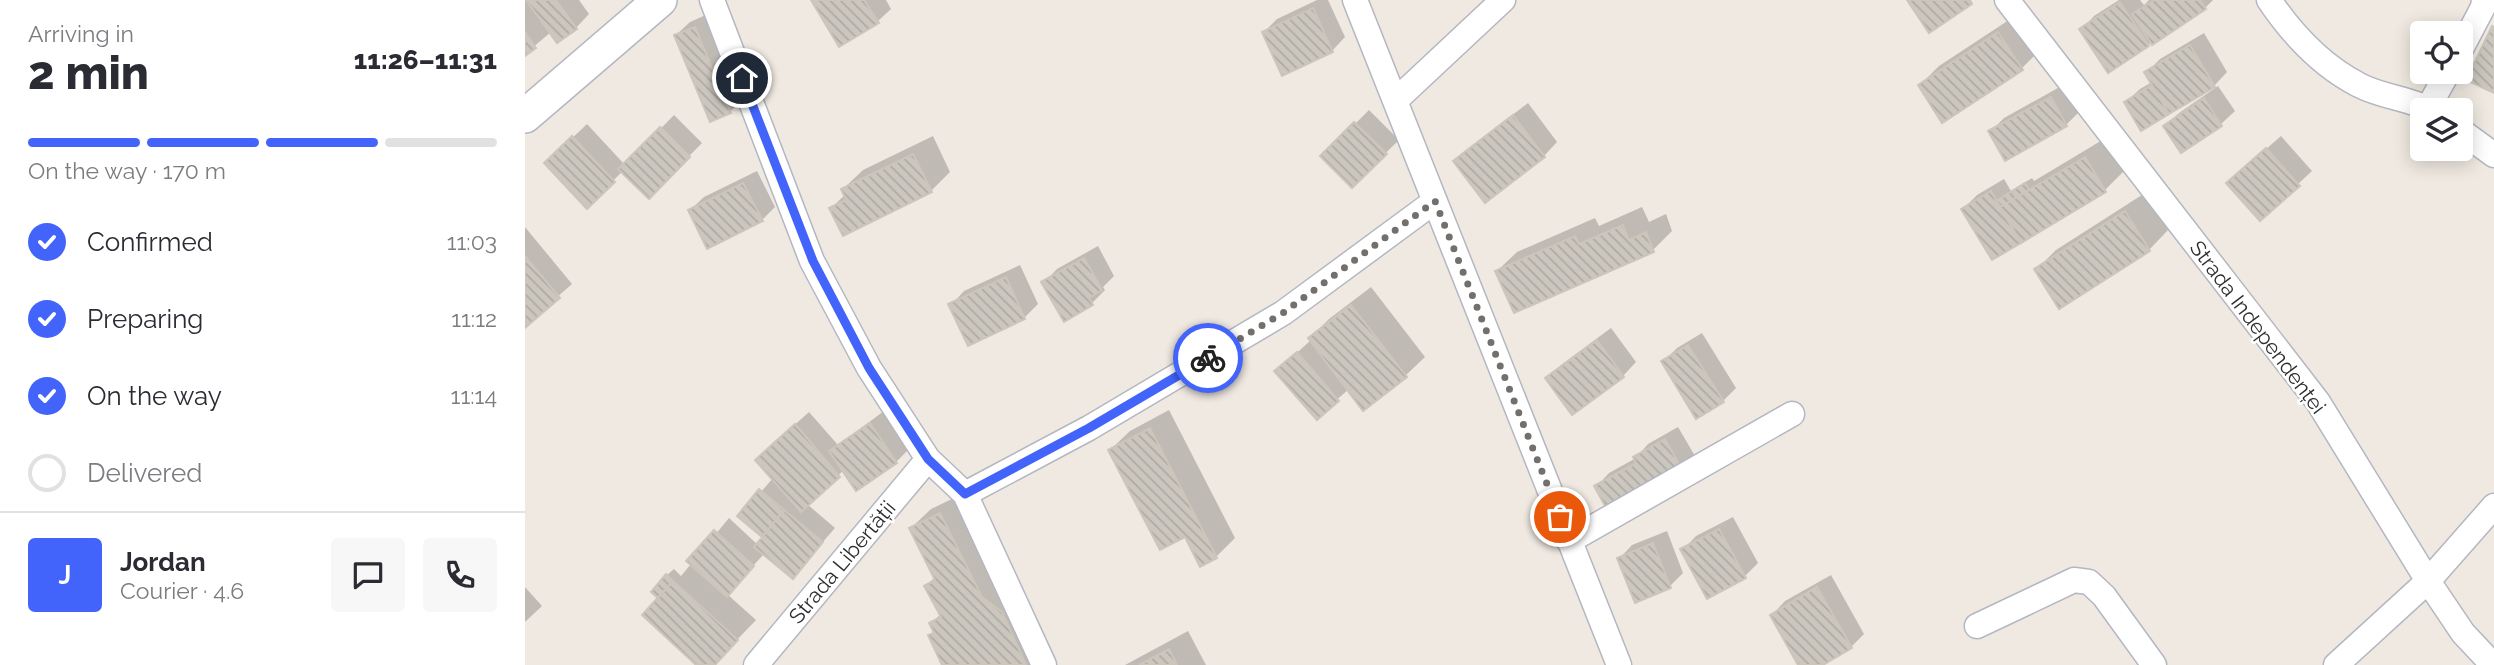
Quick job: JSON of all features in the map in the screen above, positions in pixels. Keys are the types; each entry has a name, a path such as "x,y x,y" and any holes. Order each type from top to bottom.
{"main road":[{"path":"525,116 660,0"}],"street":[{"path":"712,0 813,261 869,368 928,459 965,494 1044,665"},
{"path":"1355,0 1619,665"},
{"path":"1395,101 1503,0"},
{"name":"Strada Independenței","path":"2007,0 2318,402 2428,581 2463,632 2493,665"},
{"path":"2269,0 2286,25 2315,54 2360,86 2410,103"},
{"path":"2473,26 2483,8 2484,0"},
{"path":"2473,140 2494,155"},
{"path":"965,494 1089,428 1283,313 1435,201"},
{"path":"1569,541 1792,415"},
{"name":"Strada Libertății","path":"756,665 928,459"},
{"path":"2336,665 2428,581 2494,506"},
{"path":"1977,626 2074,580 2089,582 2103,596 2154,665"}],"building":[{"path":"526,0 556,0 577,29 557,43"},
{"path":"811,0 864,0 879,23 839,47"},
{"path":"1907,0 1970,0 1972,4 1929,33"},
{"path":"2154,0 2200,0 2206,9 2152,45 2132,14"},
{"path":"2120,2 2149,46 2108,73 2079,29"},
{"path":"1313,8 1333,52 1282,76 1262,32"},
{"path":"2492,26 2494,27 2494,93 2473,83 2473,65"},
{"path":"695,27 731,113 710,122 674,35"},
{"path":"525,32 536,48 525,56"},
{"path":"1998,32 2023,70 1942,123 1918,85"},
{"path":"2190,45 2215,87 2169,114 2144,72"},
{"path":"2152,85 2169,114 2141,131 2124,102"},
{"path":"2051,97 2067,126 2005,161 1988,131"},
{"path":"2204,98 2222,126 2181,153 2163,126"},
{"path":"1513,115 1545,157 1485,203 1453,161"},
{"path":"1354,122 1387,154 1352,188 1320,156"},
{"path":"660,127 690,157 649,199 618,169"},
{"path":"572,136 615,182 587,209 544,163"},
{"path":"2266,148 2300,186 2260,221 2226,183"},
{"path":"913,154 932,192 843,236 829,208 846,200 841,189"},
{"path":"2085,157 2106,192 2021,243 2000,207"},
{"path":"743,183 763,221 707,249 688,210"},
{"path":"2025,183 2029,190 2000,207 1996,201"},
{"path":"1991,191 2021,243 1992,260 1961,209"},
{"path":"2125,211 2150,251 2059,309 2034,269"},
{"path":"1623,225 1629,240 1646,232 1654,252 1514,313 1495,271 1575,236 1579,244"},
{"path":"525,256 560,298 525,328"},
{"path":"1084,258 1102,290 1089,298 1093,305 1064,322 1041,282"},
{"path":"1006,277 1025,319 968,346 948,304"},
{"path":"1351,305 1407,377 1363,411 1308,338"},
{"path":"1597,340 1624,377 1572,415 1545,378"},
{"path":"1688,345 1724,402 1696,419 1661,361"},
{"path":"1297,352 1339,401 1317,420 1274,371"},
{"path":"870,423 897,463 856,491 829,451"},
{"path":"795,424 840,477 801,512 755,460"},
{"path":"1150,428 1217,558 1200,567 1185,537 1160,550 1108,450"},
{"path":"1665,439 1683,471 1609,513 1594,486 1636,463 1633,457"},
{"path":"759,489 784,510 762,537 737,516"},
{"path":"784,510 823,542 793,579 754,547"},
{"path":"940,513 982,597 1002,612 1026,665 942,665 928,635 934,633 929,623 941,617 924,586 935,580 909,528"},
{"path":"1719,529 1746,578 1707,599 1680,549"},
{"path":"714,530 754,566 727,597 686,561"},
{"path":"1653,543 1671,588 1635,603 1617,558"},
{"path":"666,574 673,581 658,598 651,592"},
{"path":"673,581 738,640 715,665 696,665 642,615"},
{"path":"1817,587 1852,648 1823,665 1798,665 1770,615"},
{"path":"1169,649 1177,665 1139,665"}],"way so far":[{"path":"1208,358 1283,313 1435,201 1560,517"}],"route":[{"path":"742,78 813,261 869,368 928,459 965,494 1089,428 1208,358"}]}
